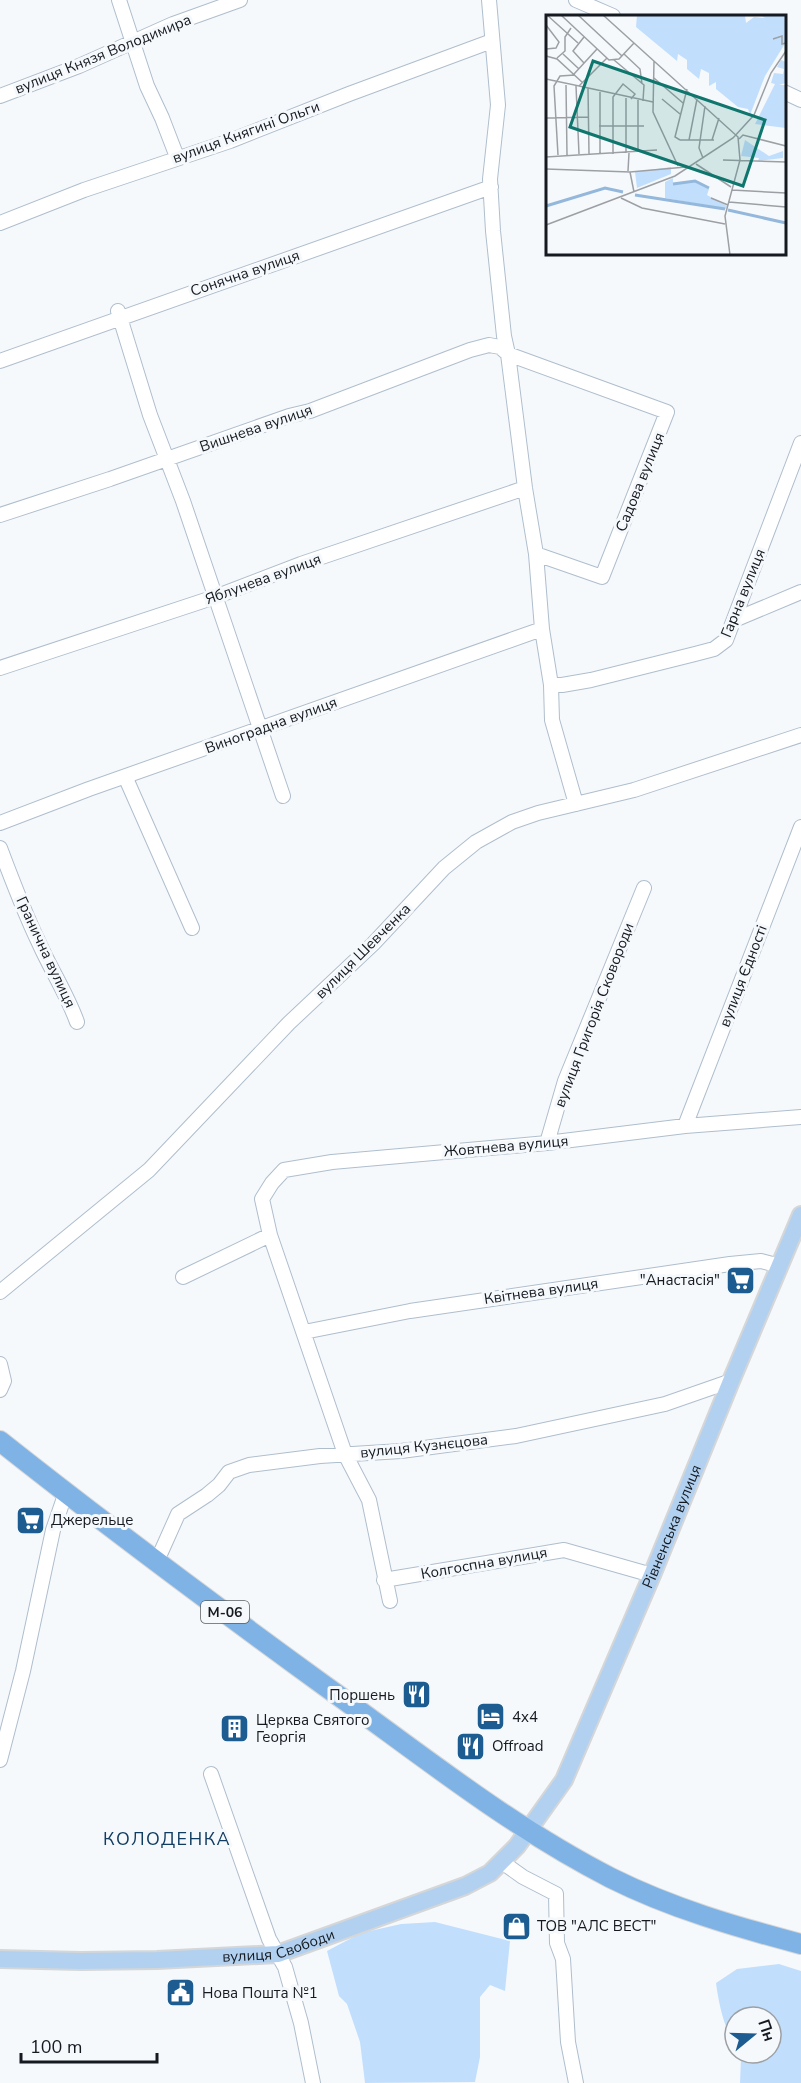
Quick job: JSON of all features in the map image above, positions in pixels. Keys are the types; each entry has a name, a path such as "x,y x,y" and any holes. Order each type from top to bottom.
{"highway":[{"name":"М-06","path":"0,1441 292,1662 529,1832 613,1878 658,1899 738,1928 801,1944"}],"main road":[{"name":"Рівненська вулиця","path":"529,1832 564,1780 652,1575 801,1215"},
{"name":"вулиця Свободи","path":"0,1959 102,1960 278,1954 480,1880 502,1862 529,1832"}],"street":[{"path":"119,0 134,41 137,60 177,157"},
{"name":"вулиця Князя Володимира","path":"0,96 79,66 173,24 240,0"},
{"path":"489,0 498,105 491,187 493,231 504,336 536,554 552,720 576,804"},
{"path":"576,0 612,15"},
{"name":"вулиця Княгині Ольги","path":"0,223 84,190 230,141 348,94 492,41"},
{"path":"786,93 801,100"},
{"name":"Сонячна вулиця","path":"0,360 119,315 491,187"},
{"path":"119,315 150,415 168,459 283,796"},
{"name":"Вишнева вулиця","path":"0,515 310,411 470,350 489,345 500,347 508,354"},
{"name":"Садова вулиця","path":"508,354 668,412 602,577 536,554"},
{"name":"Гарна вулиця","path":"550,685 591,680 714,649 726,640 801,443"},
{"name":"Яблунева вулиця","path":"0,668 215,597 301,564 525,488"},
{"path":"734,620 801,592"},
{"name":"Виноградна вулиця","path":"0,823 542,629"},
{"name":"вулиця Шевченка","path":"0,1292 149,1170 289,1023 373,944 444,868 476,842 512,822 634,790 801,735"},
{"path":"127,776 128,783 192,928"},
{"name":"вулиця Єдності","path":"685,1125 801,826"},
{"name":"Гранична вулиця","path":"0,848 27,917 69,1001 77,1022"},
{"name":"вулиця Григорія Сковороди","path":"548,1143 565,1081 644,888"},
{"name":"Жовтнева вулиця","path":"390,1601 369,1500 345,1454 270,1235 262,1199 272,1183 284,1170 332,1162 548,1143 685,1125 801,1117"},
{"path":"183,1277 270,1235"},
{"name":"Квітнева вулиця","path":"304,1332 410,1311 720,1266 761,1261 780,1266"},
{"path":"0,1364 4,1381 0,1390"},
{"name":"вулиця Кузнєцова","path":"157,1561 178,1514 207,1495 229,1472 249,1465 345,1454 401,1451 516,1436 666,1404 731,1381"},
{"path":"0,1760 23,1671 53,1530 66,1492"},
{"name":"Колгоспна вулиця","path":"384,1580 564,1550 652,1575"},
{"path":"211,1774 269,1940 285,1967 302,2023 313,2083"},
{"path":"502,1862 523,1877 556,1894 557,1943 563,1959 568,2042 576,2083"}],"shaded area":[{"path":"435,1922 510,1941 505,1991 490,1985 480,1997 480,2057 475,2082 365,2083 360,2042 347,2004 339,1996 327,1951 361,1933 401,1924"},
{"path":"779,1964 801,1971 801,2083 740,2083 741,2065 783,2065 783,2005 723,2005 723,2018 716,1983 737,1969"}],"place":[{"name":"\"Анастасія\"","path":"741,1280"},
{"name":"Джерельце","path":"30,1520"},
{"name":"Поршень","path":"416,1695"},
{"name":"4x4","path":"491,1717"},
{"name":"Церква Святого Георгія","path":"235,1729"},
{"name":"Offroad","path":"471,1746"},
{"name":"ТОВ \"АЛС ВЕСТ\"","path":"516,1926"},
{"name":"Нова Пошта №1","path":"181,1993"}],"district":[{"name":"КОЛОДЕНКА","path":"167,1839"}]}
